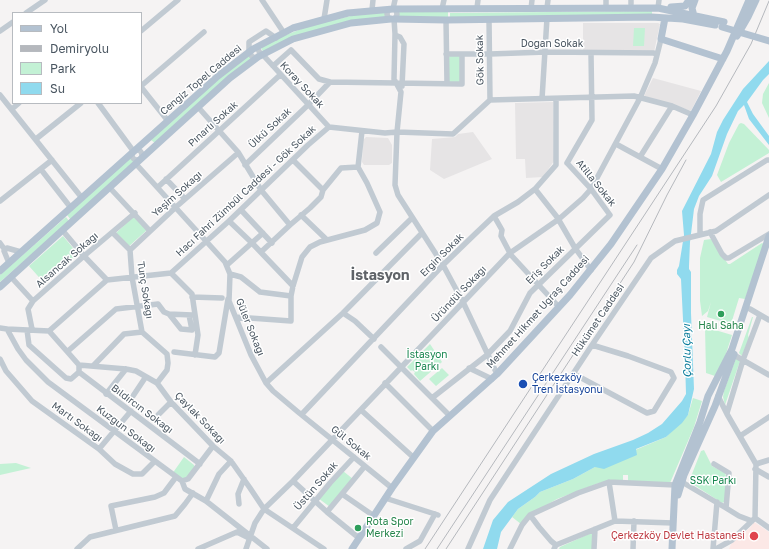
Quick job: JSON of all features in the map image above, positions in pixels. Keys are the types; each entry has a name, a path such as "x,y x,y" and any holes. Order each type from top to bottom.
{"main road":[{"path":"660,8 685,6 689,0"},
{"path":"694,16 692,8 695,0"},
{"path":"739,29 749,0"},
{"path":"739,29 756,0"},
{"name":"Cengiz Topel Caddesi","path":"0,271 218,76 251,50 293,28 348,13 372,10 477,8 531,9 606,4 660,8 723,25"},
{"name":"Cengiz Topel Caddesi","path":"0,287 230,78 260,56 293,39 351,23 392,19 446,20 651,17 683,19 723,25"},
{"path":"665,18 661,39 723,59"},
{"path":"723,25 769,36"},
{"path":"723,25 769,40"},
{"name":"Mehmet Hikmet Uğraş Caddesi","path":"352,549 432,431 494,376 592,270 662,169 739,29"},
{"path":"672,549 673,523 678,484 708,396 732,349 769,235"},
{"path":"676,549 678,484 714,406 734,355 769,249"},
{"path":"708,396 714,393 718,394 718,396"},
{"path":"708,396 708,400 714,406"}],"street":[{"path":"27,12 45,0"},
{"path":"142,30 178,0"},
{"path":"262,0 284,33"},
{"path":"324,19 327,0"},
{"path":"372,10 373,0"},
{"path":"395,0 393,9 398,14 392,19 395,36 394,79 399,83"},
{"path":"442,9 444,0"},
{"path":"477,8 478,0"},
{"path":"531,9 532,0"},
{"path":"547,8 548,0"},
{"path":"659,0 660,8"},
{"path":"542,99 547,18"},
{"name":"Gök Sokak","path":"489,19 490,100"},
{"path":"446,20 447,84"},
{"path":"0,31 12,23"},
{"path":"142,86 204,32"},
{"path":"395,36 400,37 404,44 399,83 401,92 395,185 398,195 443,265 463,302 487,355 494,376"},
{"name":"Üründül Sokağı","path":"246,549 255,522 264,508 293,481 510,253 559,220 591,189 640,98 657,55 661,39"},
{"name":"Koray Sokak","path":"251,50 257,49 260,52 260,56 273,66 329,127"},
{"path":"273,66 291,50 319,79 330,82 462,84 462,54"},
{"name":"Doğan Sokak","path":"446,54 546,52 654,53 657,55"},
{"path":"556,99 556,165 567,163 592,120 591,53"},
{"name":"Pınarlı Sokak","path":"158,187 280,75"},
{"path":"308,105 330,82"},
{"path":"142,88 168,121"},
{"path":"0,95 82,198"},
{"path":"490,100 634,96 672,106 693,115"},
{"name":"Hacı Fahri Zümbül Caddesi - Gök Sokak","path":"171,273 241,210 329,127 385,133 453,134 490,100"},
{"path":"12,109 18,104"},
{"path":"36,139 80,104"},
{"path":"99,104 134,152"},
{"name":"Ülkü Sokak","path":"245,165 308,105"},
{"path":"640,157 672,106"},
{"path":"198,107 238,153 261,190 290,225"},
{"path":"236,317 291,321 291,296 293,286 302,257 310,247 320,242 365,230 376,223 380,212 367,183 358,168 362,131"},
{"path":"616,144 662,169"},
{"name":"Güler Sokağı","path":"134,152 138,150 142,153 139,161 158,187 227,265 230,274 229,297 251,355 266,383 300,413"},
{"name":"Yeşim Sokağı","path":"130,250 176,207 238,153"},
{"path":"0,201 52,160"},
{"path":"293,160 323,190"},
{"path":"769,160 703,200 698,236 716,231 769,195"},
{"name":"Atilla Sokak","path":"567,163 591,189 610,215"},
{"name":"Ergin Sokak","path":"300,413 374,339 443,265 494,216 518,202 535,189 556,165"},
{"path":"261,252 321,197 323,190 341,168 358,168"},
{"path":"44,172 71,208"},
{"path":"166,179 185,200"},
{"path":"110,188 150,231"},
{"path":"535,189 559,220 575,248 592,270"},
{"path":"241,210 272,243"},
{"name":"Alsancak Sokağı","path":"79,372 71,379 66,378 29,345 30,330 28,309 33,301 135,214"},
{"name":"Eriş Sokak","path":"432,398 487,355 510,331 530,293 610,215"},
{"path":"302,216 327,240"},
{"path":"494,216 502,230 501,236 510,253 559,307"},
{"path":"376,253 412,218"},
{"path":"228,221 261,252 293,286"},
{"path":"63,230 84,256 107,280"},
{"path":"710,232 722,254 726,258 729,258 769,235"},
{"path":"113,233 130,250"},
{"path":"227,265 263,233"},
{"path":"266,383 343,312 422,234"},
{"name":"Hükümet Caddesi","path":"468,549 490,500 651,258 679,240 698,236"},
{"path":"0,243 5,250 4,251 9,263"},
{"path":"5,250 7,248 21,252"},
{"name":"Tunç Sokağı","path":"130,250 132,277 142,332"},
{"path":"49,331 107,280 171,273 192,294 198,335 196,355"},
{"path":"230,274 241,277 260,292 291,296"},
{"path":"10,277 33,301"},
{"path":"192,297 222,298"},
{"path":"174,352 215,356 219,353 229,297"},
{"path":"68,351 116,309 158,304 164,312 169,314 196,314"},
{"path":"750,309 769,320"},
{"path":"343,312 374,339"},
{"path":"169,314 180,329 192,330 189,315"},
{"path":"726,414 760,315"},
{"path":"0,328 49,331 79,365 79,372"},
{"name":"Kuzgun Sokağı","path":"7,329 26,360 48,382 115,431 154,462 182,481 185,489 206,501 267,549"},
{"path":"79,365 136,371 145,378 157,383 167,370 168,363 167,354 142,332 124,334 93,366"},
{"path":"574,374 647,413 654,411 674,378 671,372 628,356 592,345"},
{"path":"381,347 400,368 449,415"},
{"path":"734,355 769,375"},
{"name":"Martı Sokağı","path":"0,359 6,371 32,401 99,449 115,464 133,474 142,474 154,462"},
{"path":"469,368 494,376"},
{"path":"106,394 126,369"},
{"name":"Bıldırcın Sokağı","path":"79,372 200,464"},
{"path":"133,396 145,378"},
{"name":"Çaylak Sokağı","path":"157,383 171,402 213,446 231,461 264,508 324,549"},
{"path":"385,383 432,431"},
{"path":"718,396 726,414 756,466 769,477"},
{"path":"158,415 171,402"},
{"path":"714,406 726,414"},
{"path":"360,410 413,457"},
{"path":"99,449 131,411"},
{"name":"Gül Sokak","path":"300,413 392,488"},
{"path":"740,436 769,417"},
{"path":"182,481 188,479 213,446"},
{"name":"Üstün Sokak","path":"293,528 354,457"},
{"path":"756,466 769,460"},
{"path":"206,501 219,474 231,461"},
{"path":"714,464 729,473 726,508"},
{"path":"327,512 365,466"},
{"path":"717,502 714,549 724,547 753,520 756,466"},
{"path":"116,530 111,506 154,497 164,493 176,477"},
{"path":"239,504 238,494 244,479"},
{"path":"293,481 327,512 359,538"},
{"path":"609,482 615,521"},
{"path":"510,549 522,525 530,515 578,493 609,482 678,484 717,502 739,516 753,520 769,528"},
{"path":"77,549 90,537 175,516 192,493"},
{"path":"342,494 374,516"},
{"path":"386,498 436,515 420,541 406,549"},
{"path":"530,515 555,547 615,521 673,523"},
{"path":"633,549 634,521"},
{"path":"594,549 595,529"},
{"path":"198,549 237,532 250,537"}],"shaded area":[{"path":"583,23 660,24 654,52 583,51"},
{"path":"653,78 701,91 691,111 644,96"},
{"path":"553,102 554,161 543,177 526,178 525,159 516,159 515,103"},
{"path":"473,132 492,159 444,179 430,170 432,139 455,137 458,134"},
{"path":"366,137 388,138 392,145 392,163 389,165 364,165 362,162 363,140"},
{"name":"Çerkezköy Devlet Hastanesi","path":"754,522 769,532 769,549 729,549 731,544 750,528"}],"green space":[{"path":"398,11 448,12 448,17 399,17"},
{"path":"652,11 652,16 450,19 450,13"},
{"path":"386,12 386,17 364,19 263,52 261,47 268,42 309,26 355,15"},
{"path":"634,28 645,28 644,46 633,46"},
{"path":"249,55 251,59 155,143 151,140 198,96"},
{"path":"450,56 460,56 460,82 449,82"},
{"path":"769,83 769,118 762,103 763,94"},
{"path":"739,124 744,124 769,150 769,153 721,182 717,175 729,143"},
{"path":"131,157 134,161 71,220 67,215"},
{"path":"134,216 147,230 127,248 115,234"},
{"path":"66,217 69,221 0,282 0,275"},
{"path":"63,236 78,254 45,284 29,266"},
{"path":"711,239 728,264 762,243 764,244 745,299 739,298 731,324 707,317 711,302 708,311 702,316 700,301 700,258 704,240"},
{"path":"752,317 748,335 749,338 742,356 739,353"},
{"path":"705,327 732,335 724,360 715,376 706,373"},
{"name":"İstasyon Parkı","path":"430,344 442,362 420,381 414,374 415,372 412,370 411,371 407,367"},
{"path":"736,358 740,361 725,405 723,397 724,391"},
{"path":"442,368 449,375 436,386 429,379"},
{"path":"693,398 702,401 694,427 670,483 628,481 628,475 623,475 623,480 599,483 557,499 538,510 521,524 512,517 518,509 540,492 573,479 595,467 666,437 688,415"},
{"name":"SSK Parkı","path":"704,450 712,466 725,473 727,479 726,501 722,503 691,483 690,479 701,451"},
{"path":"184,457 194,465 194,467 187,477 182,479 172,474"},
{"path":"16,463 31,468 0,475 0,464"},
{"path":"343,471 353,479 330,507 318,498"},
{"path":"591,533 593,534 592,549 559,549 560,547"}],"water":[{"name":"Çorlu Çayı","path":"769,61 769,74 747,102 753,114 769,136 769,145 749,119 744,105 738,111 727,134 712,176 699,196 694,209 690,242 689,269 691,272 694,389 688,415 682,423 666,437 636,449 637,455 604,469 595,467 573,479 540,492 518,509 501,532 497,549 483,549 493,520 508,502 551,474 594,454 648,433 662,424 682,401 686,394 685,360 681,279 677,274 677,270 684,235 682,211 711,154 717,132 723,120 743,89"}],"railway":[{"path":"425,549 716,106 751,44 769,1"},
{"path":"446,549 634,262 686,160"},
{"path":"437,549 637,245"}],"place":[{"name":"Halı Saha","path":"721,314"},
{"name":"Çerkezköy Tren İstasyonu","path":"523,384"},
{"name":"Rota Spor Merkezi","path":"358,528"},
{"name":"Çerkezköy Devlet Hastanesi","path":"754,536"}],"district":[{"name":"İstasyon","path":"380,276"}]}
